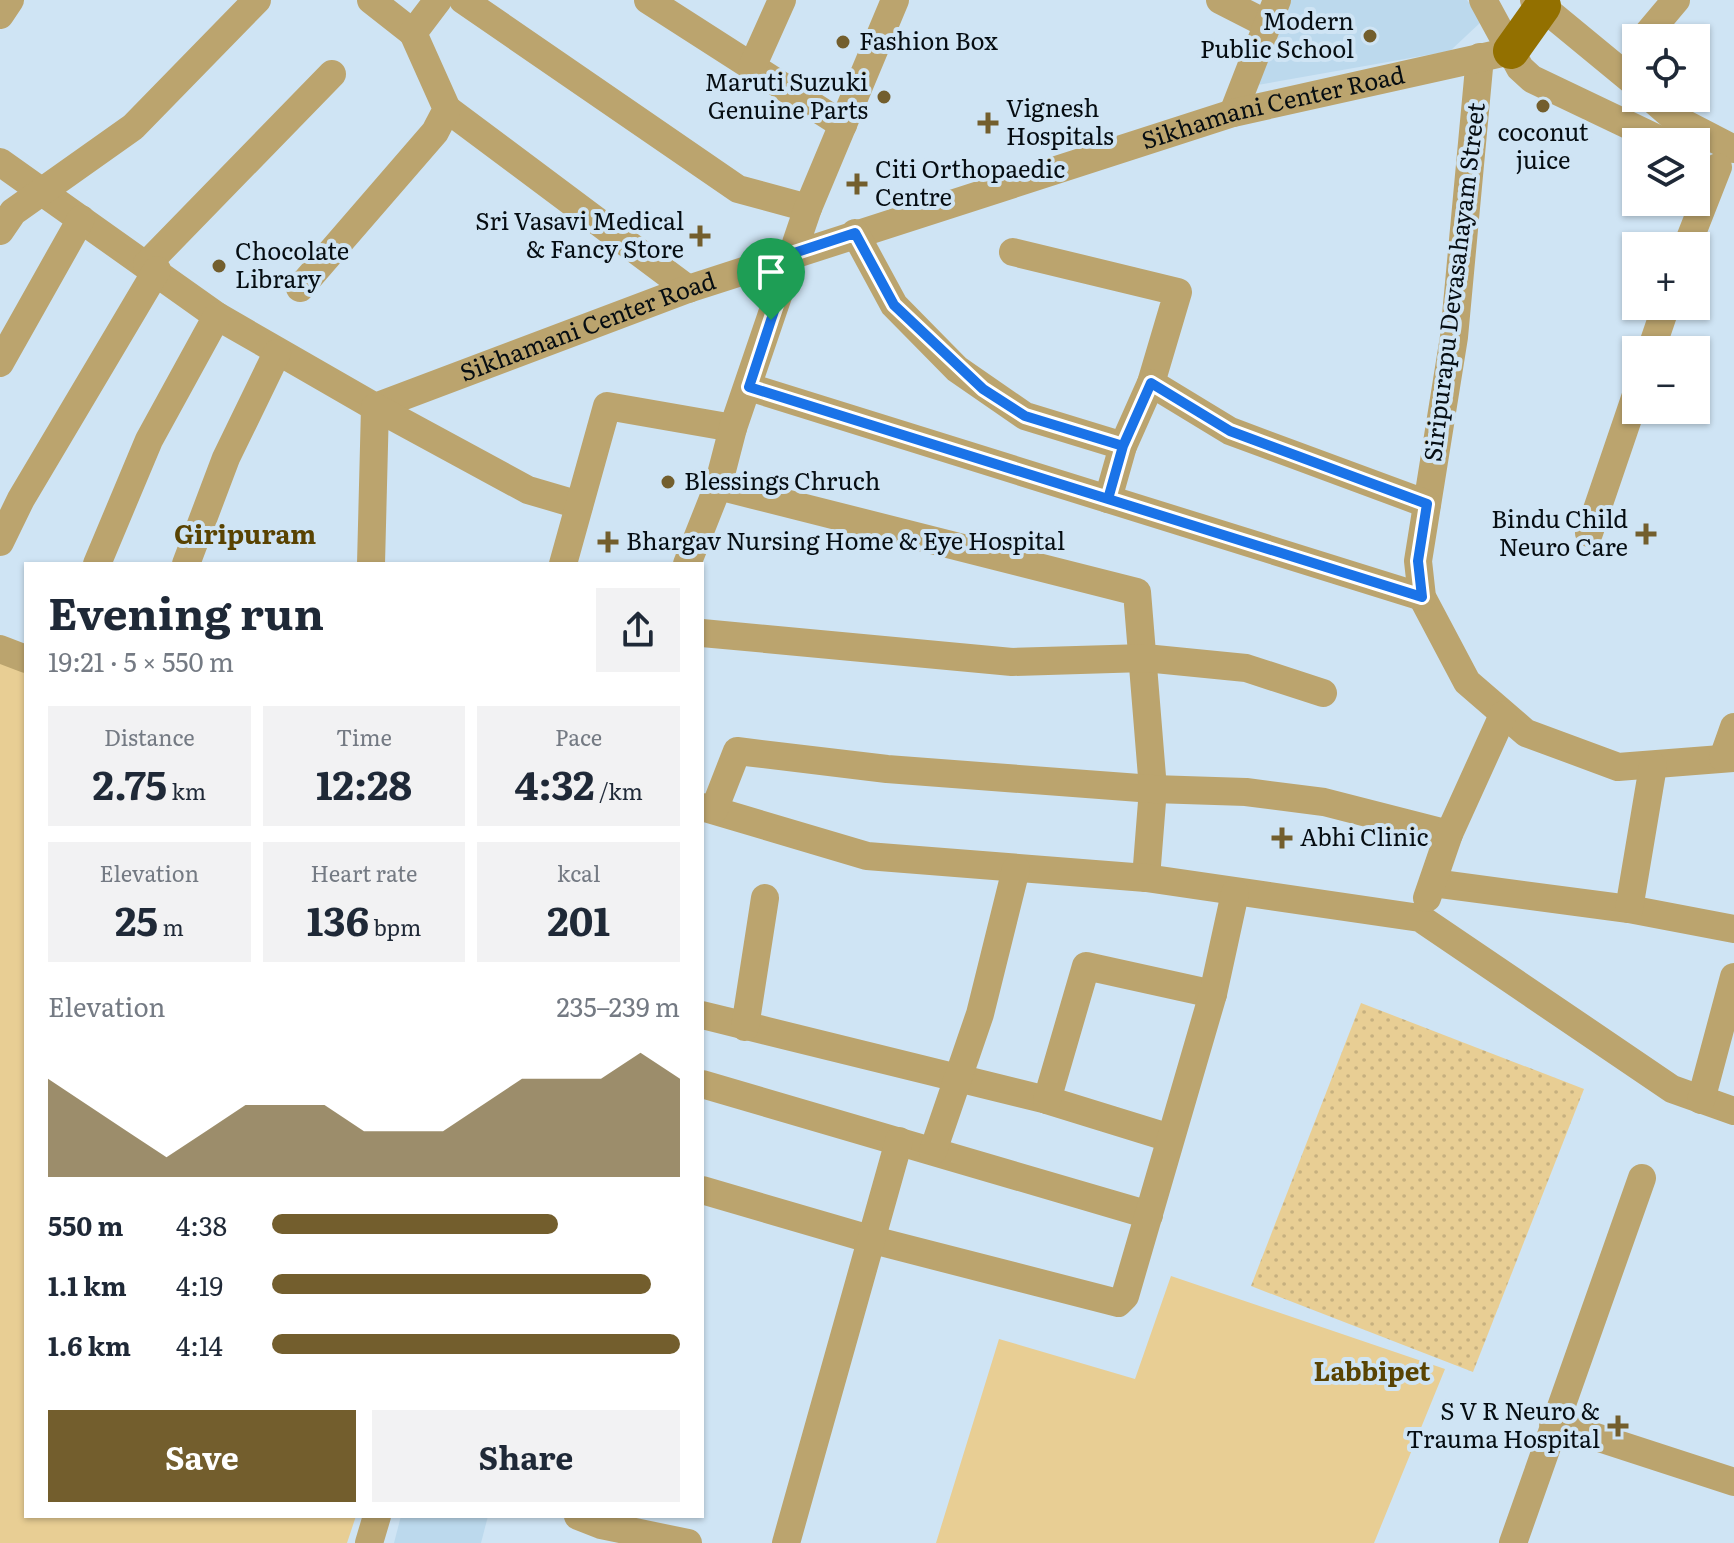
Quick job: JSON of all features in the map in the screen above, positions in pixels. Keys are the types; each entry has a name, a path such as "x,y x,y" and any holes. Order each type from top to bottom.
{"main road":[{"path":"1496,54 1539,3"}],"street":[{"path":"0,15 10,0"},
{"path":"0,231 13,212 133,127 257,0"},
{"path":"371,0 413,33 447,109 688,289"},
{"path":"413,33 438,0"},
{"path":"463,0 738,189 808,208"},
{"path":"648,0 843,125"},
{"path":"752,67 782,0"},
{"path":"688,562 718,486 733,428 808,208 895,0"},
{"path":"1220,0 1272,12 1233,113"},
{"path":"1483,0 1496,54 1543,87 1633,128"},
{"path":"1656,24 1676,0"},
{"path":"1539,3 1622,61"},
{"name":"Sikhamani Center Road","path":"375,407 688,289 1233,113 1496,54"},
{"name":"Siripurapu Devasahayam Street","path":"1496,54 1418,561 1422,597 1467,682 1526,733 1618,767 1728,758"},
{"path":"0,542 21,499 152,267 332,74"},
{"path":"300,288 435,132 447,109"},
{"path":"1667,112 1721,161 1693,232"},
{"path":"0,162 217,316 277,353 528,490 579,505"},
{"path":"0,363 81,219"},
{"path":"855,233 894,305 966,375 1025,416 1123,446"},
{"path":"1013,252 1178,292 1151,383 1123,446 1108,499"},
{"path":"98,562 149,440 217,316"},
{"path":"187,562 226,458 277,353"},
{"path":"1151,383 1230,431 1427,504"},
{"path":"749,387 1422,597"},
{"path":"564,562 607,406 733,428"},
{"path":"371,562 375,407"},
{"path":"1589,533 1626,424"},
{"path":"718,486 1137,592 1145,658 1153,789 1146,878"},
{"path":"704,633 1012,662 1145,658 1246,668 1323,693"},
{"path":"0,649 24,658"},
{"path":"1420,918 1449,834 1503,715"},
{"path":"1728,758 1734,727"},
{"path":"1449,834 1324,802 1246,792 1153,789 887,769 737,751 708,809 867,856 1146,878 1420,918 1660,1081 1734,1111"},
{"path":"1629,909 1653,766"},
{"path":"933,1151 980,1014 1016,869"},
{"path":"1433,883 1629,909 1734,929"},
{"path":"704,1191 873,1240 1118,1303 1125,1296 1213,994 1235,893"},
{"path":"745,1027 765,898"},
{"path":"1047,1100 1086,966 1213,994"},
{"path":"1701,1100 1734,977"},
{"path":"704,1016 1047,1100 1170,1138"},
{"path":"704,1085 1149,1215"},
{"path":"786,1543 899,1141"},
{"path":"1513,1543 1642,1178"},
{"path":"1553,1423 1734,1482"},
{"path":"369,1543 376,1518"},
{"path":"594,1519 688,1543"}],"shaded area":[{"name":"Modern Public School","path":"1290,0 1467,0 1482,21 1450,51 1252,86"},
{"path":"0,654 24,662 24,1518 355,1518 347,1543 0,1543"},
{"path":"1361,1003 1584,1089 1473,1372 1251,1286"},
{"path":"1171,1276 1445,1369 1374,1543 936,1543 999,1339 1135,1379"},
{"path":"400,1518 487,1518 481,1543 394,1543"}],"place":[{"name":"Modern Public School","path":"1370,36"},
{"name":"Fashion Box","path":"843,42"},
{"name":"Maruti Suzuki Genuine Parts","path":"884,97"},
{"name":"coconut juice","path":"1543,106"},
{"name":"Vignesh Hospitals","path":"988,123"},
{"name":"Citi Orthopaedic Centre","path":"857,184"},
{"name":"Sri Vasavi Medical & Fancy Store","path":"700,236"},
{"name":"Chocolate Library","path":"219,266"},
{"name":"Blessings Chruch","path":"668,482"},
{"name":"Bindu Child Neuro Care","path":"1646,534"},
{"name":"Bhargav Nursing Home & Eye Hospital","path":"608,542"},
{"name":"Abhi Clinic","path":"1282,838"},
{"name":"S V R Neuro & Trauma Hospital","path":"1618,1426"}],"district":[{"name":"Giripuram","path":"245,535"},
{"name":"Labbipet","path":"1372,1372"}],"route":[{"path":"771,320 749,387 1108,499 1123,446 1151,383 1230,431 1427,504 1418,561 1422,597 1108,499 1123,446 1025,416 957,369 894,305 855,233 794,253 771,320"}]}
